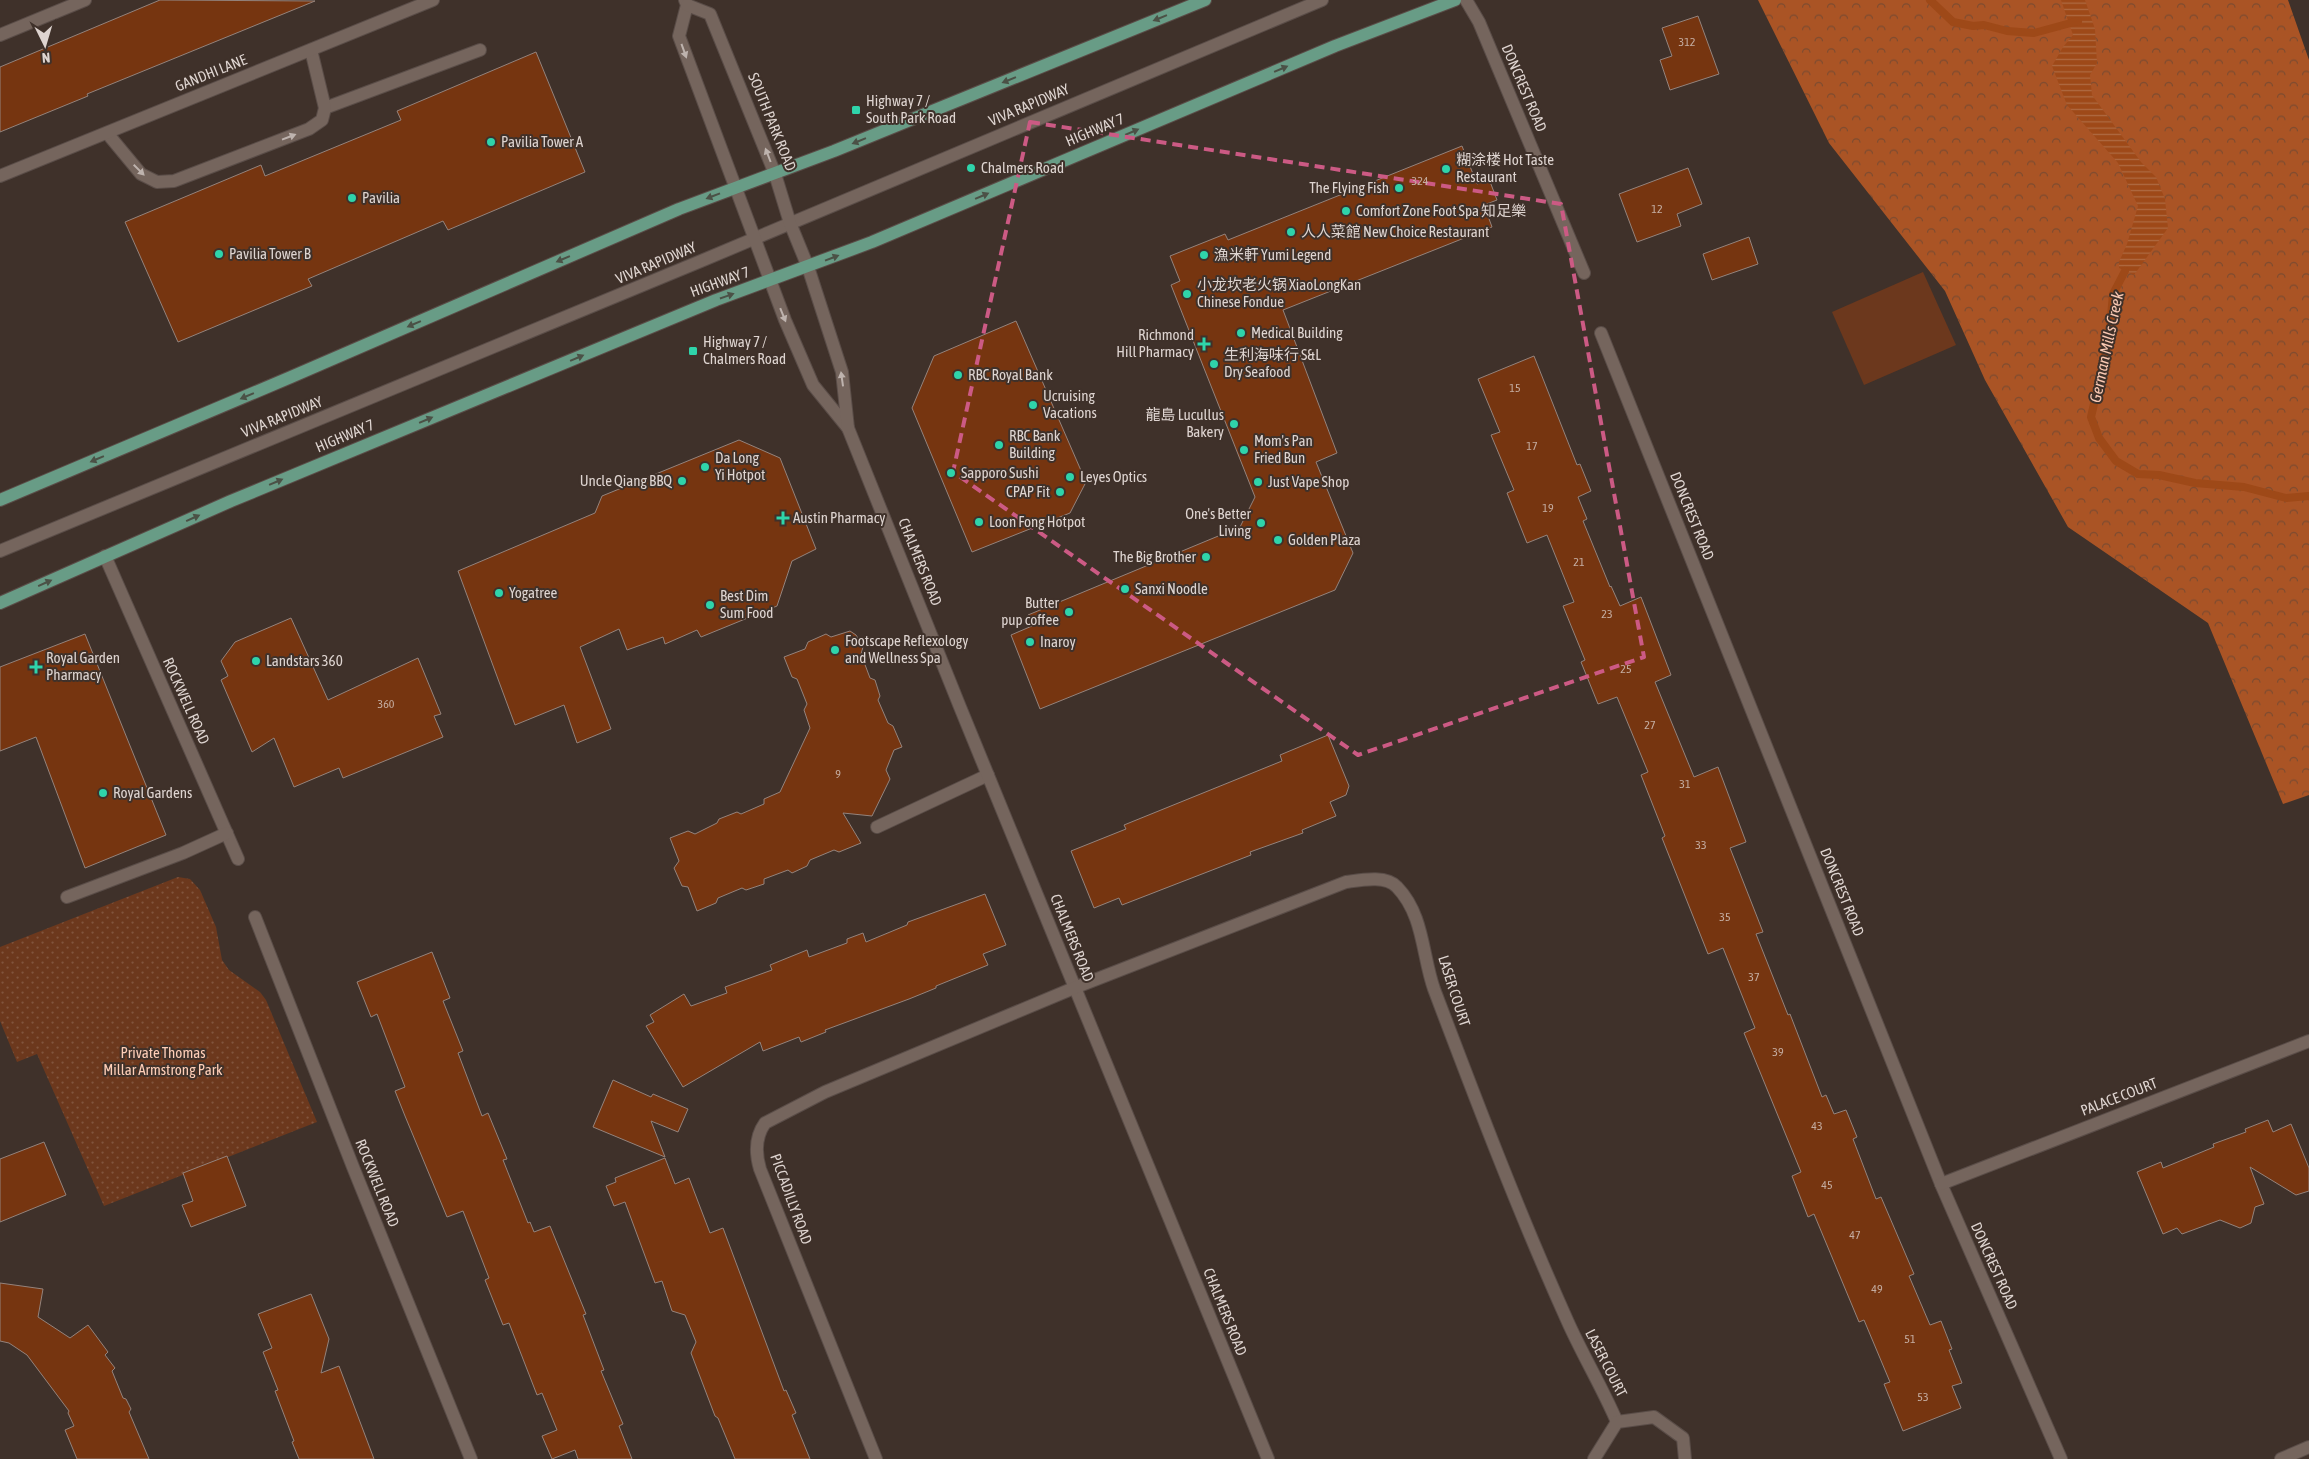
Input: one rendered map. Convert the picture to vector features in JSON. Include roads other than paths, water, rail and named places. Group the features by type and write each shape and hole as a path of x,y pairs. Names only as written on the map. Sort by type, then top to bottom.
{"main road":[{"path":"0,500 292,377 679,209 775,174 1205,0"},
{"name":"HIGHWAY 7","path":"0,603 240,497 716,300 770,282 872,242 1335,46 1455,0"}],"street":[{"path":"0,35 85,0"},
{"name":"GANDHI LANE","path":"0,176 433,0"},
{"name":"VIVA RAPIDWAY","path":"0,551 754,239 1322,0"},
{"name":"DONCREST ROAD","path":"1466,0 1478,22 1584,273"},
{"name":"SOUTH PARK ROAD","path":"735,188 679,36 686,2 710,14 775,174 790,223 808,267"},
{"path":"107,133 141,174 157,182 174,181 310,129 322,120 325,108 311,50"},
{"path":"325,108 480,50"},
{"name":"CHALMERS ROAD","path":"735,188 770,282 813,385 848,428"},
{"name":"CHALMERS ROAD","path":"808,267 842,372 848,428 1074,988 1268,1459"},
{"name":"DONCREST ROAD","path":"1601,333 1941,1184 2061,1459"},
{"name":"ROCKWELL ROAD","path":"105,556 238,858"},
{"path":"877,827 988,776"},
{"path":"67,897 183,853 227,833"},
{"name":"LASER COURT","path":"1074,988 1346,882 1377,879 1396,886 1409,904 1422,934 1429,975 1485,1124 1567,1321 1602,1388 1617,1422"},
{"name":"ROCKWELL ROAD","path":"255,917 353,1167 471,1459"},
{"name":"PICCADILLY ROAD","path":"876,1459 760,1169 757,1145 759,1132 766,1123 777,1115 825,1092 1074,988"},
{"name":"PALACE COURT","path":"1941,1184 2309,1041"},
{"name":"LASER COURT","path":"1617,1422 1654,1417 1683,1438 1685,1459"},
{"name":"LASER COURT","path":"1594,1459 1617,1422"},
{"path":"2281,1459 2309,1448"}],"waterway":[{"path":"1930,0 1953,22 1973,26 1984,25 2007,31 2034,33 2078,21"},
{"name":"German Mills Creek","path":"2125,271 2113,294 2109,339 2091,417 2099,438 2116,461 2138,474 2159,475 2195,483 2244,487 2286,498 2309,496"}],"place":[{"name":"Highway 7 / South Park Road","path":"856,110"},
{"name":"Pavilia Tower A","path":"491,142"},
{"name":"Chalmers Road","path":"971,168"},
{"name":"糊涂楼 Hot Taste Restaurant","path":"1446,169"},
{"name":"The Flying Fish","path":"1399,188"},
{"name":"Pavilia","path":"352,198"},
{"name":"Comfort Zone Foot Spa 知足樂","path":"1346,211"},
{"name":"人人菜館 New Choice Restaurant","path":"1291,232"},
{"name":"Pavilia Tower B","path":"219,254"},
{"name":"漁米軒 Yumi Legend","path":"1204,255"},
{"name":"小龙坎老火锅 XiaoLongKan Chinese Fondue","path":"1187,294"},
{"name":"Medical Building","path":"1241,333"},
{"name":"Richmond Hill Pharmacy","path":"1204,344"},
{"name":"Highway 7 / Chalmers Road","path":"693,351"},
{"name":"生利海味行 S&L Dry Seafood","path":"1214,364"},
{"name":"RBC Royal Bank","path":"958,375"},
{"name":"Ucruising Vacations","path":"1033,405"},
{"name":"龍島 Lucullus Bakery","path":"1234,424"},
{"name":"RBC Bank Building","path":"999,445"},
{"name":"Mom's Pan Fried Bun","path":"1244,450"},
{"name":"Da Long Yi Hotpot","path":"705,467"},
{"name":"Sapporo Sushi","path":"951,473"},
{"name":"Leyes Optics","path":"1070,477"},
{"name":"Uncle Qiang BBQ","path":"682,481"},
{"name":"Just Vape Shop","path":"1258,482"},
{"name":"CPAP Fit","path":"1060,492"},
{"name":"Austin Pharmacy","path":"783,518"},
{"name":"Loon Fong Hotpot","path":"979,522"},
{"name":"One's Better Living","path":"1261,523"},
{"name":"Golden Plaza","path":"1278,540"},
{"name":"The Big Brother","path":"1206,557"},
{"name":"Sanxi Noodle","path":"1125,589"},
{"name":"Yogatree","path":"499,593"},
{"name":"Best Dim Sum Food","path":"710,605"},
{"name":"Butter pup coffee","path":"1069,612"},
{"name":"Inaroy","path":"1030,642"},
{"name":"Footscape Reflexology and Wellness Spa","path":"835,650"},
{"name":"Landstars 360","path":"256,661"},
{"name":"Royal Garden Pharmacy","path":"36,667"},
{"name":"Royal Gardens","path":"103,793"}],"park label":[{"name":"Private Thomas Millar Armstrong Park","path":"163,1062"}]}
